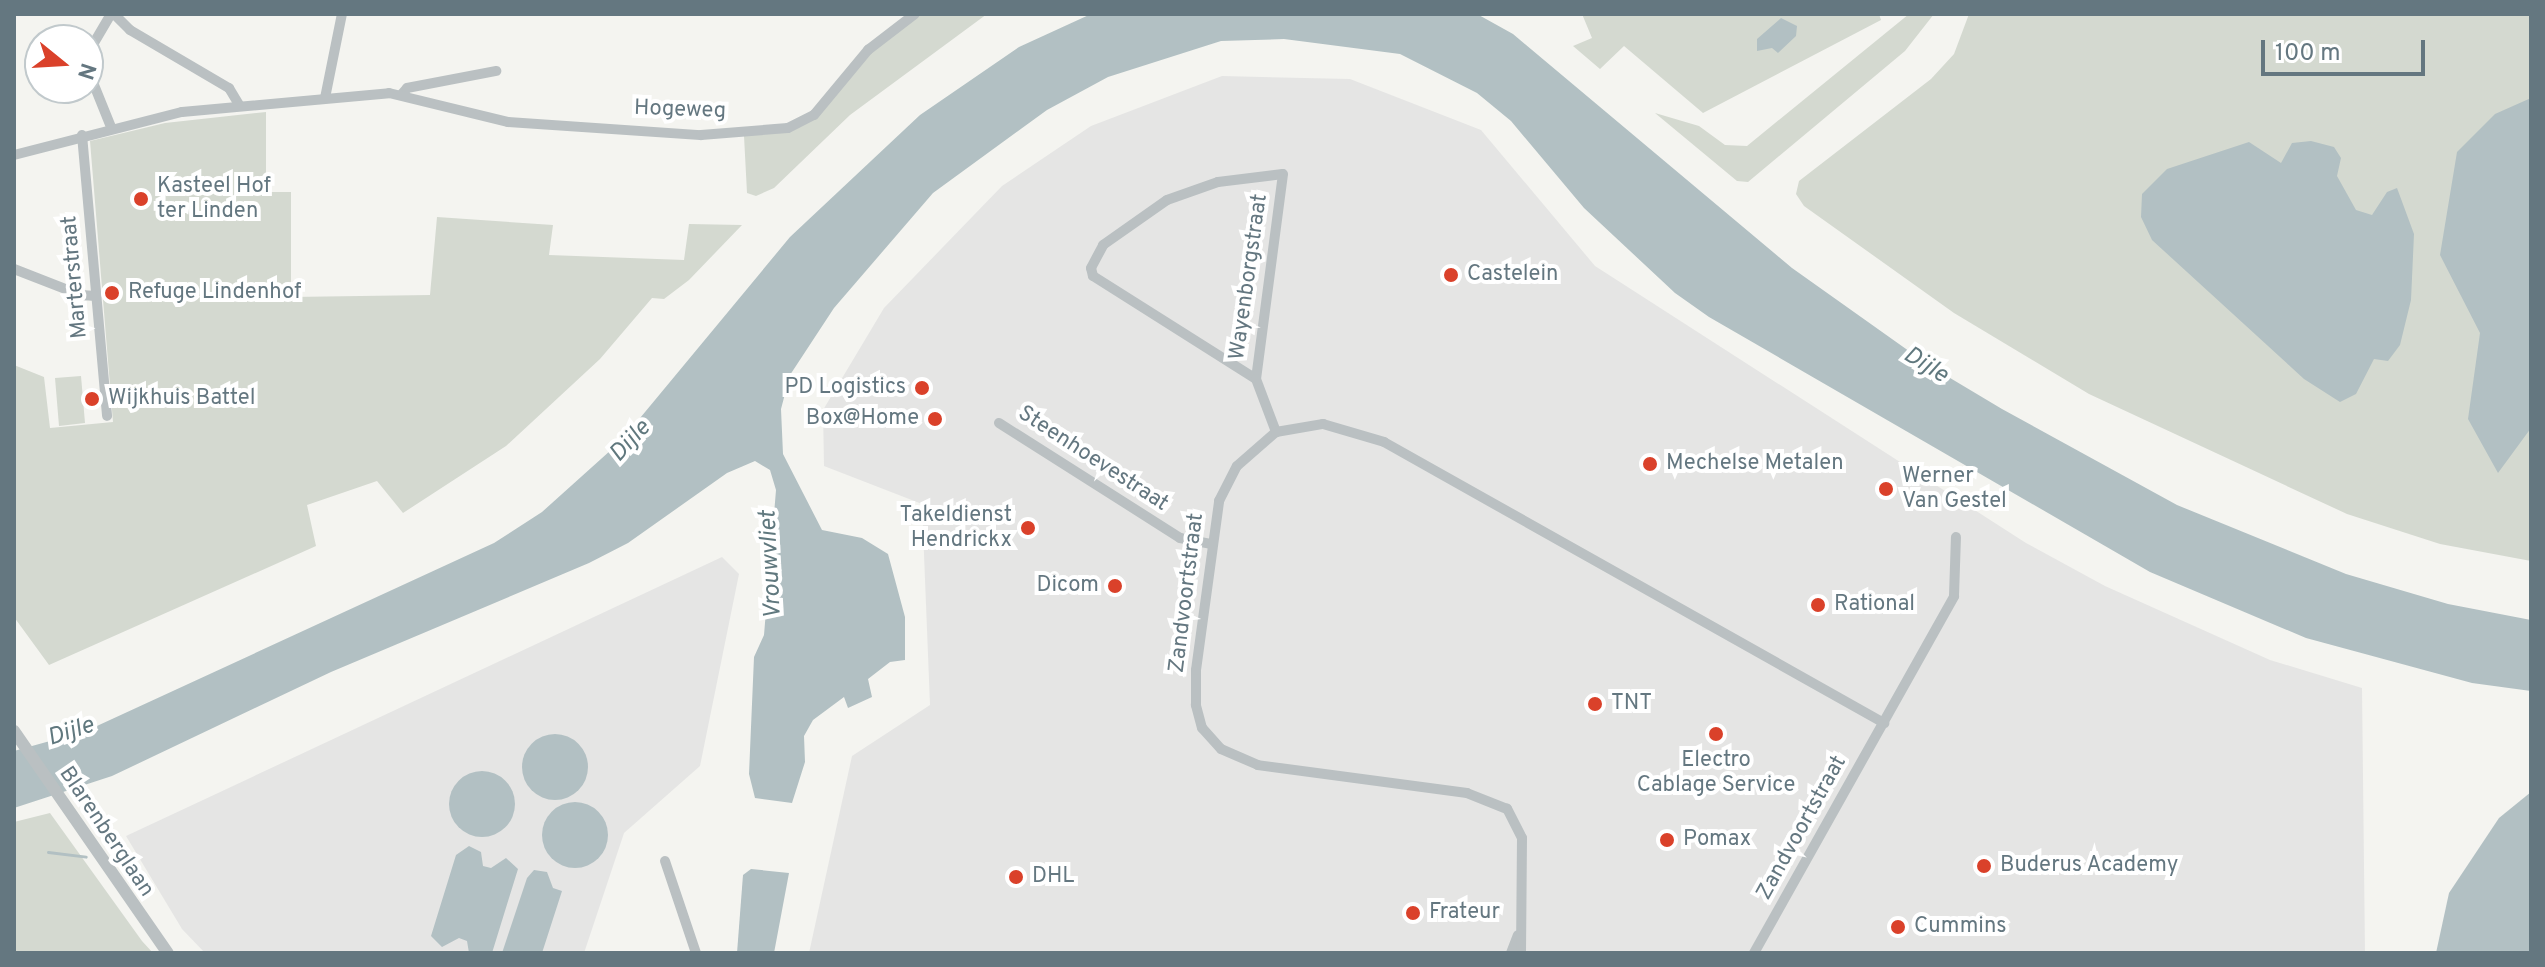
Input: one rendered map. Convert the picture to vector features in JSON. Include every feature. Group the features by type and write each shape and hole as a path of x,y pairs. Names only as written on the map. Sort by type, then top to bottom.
{"street":[{"path":"113,14 130,30 229,88 240,106"},
{"path":"325,98 342,14"},
{"name":"Hogeweg","path":"14,155 111,127 240,106 401,95 499,121 701,135 788,128 814,115 868,50 915,14"},
{"name":"Hogeweg","path":"401,95 407,88 496,71"},
{"path":"102,104 111,127"},
{"name":"Marterstraat","path":"82,135 107,416"},
{"name":"Wayenborgstraat","path":"1256,379 1104,283 1091,268 1103,245 1167,200 1218,182 1283,174 1256,379 1276,432"},
{"path":"14,269 81,295 96,296"},
{"name":"Steenhoevestraat","path":"999,423 1180,538 1210,544"},
{"path":"1276,432 1323,424 1384,442 1884,723"},
{"name":"Zandvoortstraat","path":"1276,432 1237,466 1219,501 1210,544 1195,691 1198,717 1209,739 1237,759 1258,765 1491,798 1507,809 1522,838 1525,876 1521,953"},
{"name":"Zandvoortstraat","path":"1754,953 1954,596 1956,537"},
{"name":"Blarenberglaan","path":"14,731 168,953"},
{"path":"665,861 696,953"},
{"name":"Zandvoortstraat","path":"1511,953 1520,929"}],"shaded area":[{"path":"921,14 987,14 850,115 774,188 756,196 747,193 744,136 792,130 872,51"},
{"path":"1582,14 1879,14 1881,20 1703,113 1624,46 1600,69 1573,46 1592,38"},
{"path":"1909,14 1934,14 1905,51 1748,182 1737,181 1655,113 1699,126 1725,145 1747,146"},
{"path":"1969,14 2531,14 2531,561 2440,544 2347,514 2089,394 1954,313 1804,206 1796,194 1799,181 1931,79 1954,54"},
{"path":"1222,76 1350,79 1481,130 1595,266 2026,543 2105,586 2270,660 2362,688 2365,953 809,953 852,756 930,705 922,504 824,466 823,410 884,308 1002,186 1091,126"},
{"path":"266,112 266,192 291,192 291,297 430,295 437,217 553,225 549,255 684,260 689,224 742,225 689,280 664,299 652,298 600,359 506,446 403,513 377,481 307,505 316,546 49,665 14,617 14,365 44,377 50,428 113,422 90,141 165,123"},
{"path":"81,376 85,423 59,426 55,378"},
{"path":"722,557 739,574 700,766 624,833 584,953 205,953 182,929 126,836"},
{"path":"50,813 153,953 14,953 14,822"}],"water":[{"path":"1091,14 1477,14 1513,34 1792,268 1930,366 2002,409 2177,505 2346,574 2448,604 2531,620 2531,691 2472,683 2306,638 2150,572 1709,317 1675,293 1584,208 1511,121 1477,93 1400,54 1284,39 1221,41 1108,77 1047,110 933,193 834,308 790,375 781,409 783,454 822,530 862,538 888,554 905,617 905,660 890,662 868,679 872,697 848,708 844,697 813,720 804,736 805,762 792,803 755,798 749,774 754,657 764,635 776,490 770,470 755,461 727,473 628,543 589,563 331,672 112,776 14,808 14,751 86,731 494,543 542,512 621,441 790,237 920,115 1019,47"},
{"path":"1781,18 1797,26 1796,36 1778,53 1772,48 1757,51 1757,39"},
{"path":"2531,98 2531,428 2498,473 2468,419 2480,333 2440,255 2457,152 2495,114"},
{"path":"2311,141 2334,147 2341,158 2337,176 2356,210 2372,215 2387,192 2397,188 2414,234 2411,300 2400,345 2388,361 2374,359 2356,394 2340,402 2304,379 2152,240 2141,217 2142,194 2167,169 2249,142 2281,163 2292,143"},
{"path":"555,734 568,737 578,744 585,754 588,767 585,780 578,790 568,797 555,800 542,797 532,790 525,780 522,767 525,754 532,744 542,737"},
{"path":"482,771 495,774 505,781 512,791 515,804 512,817 505,827 495,834 482,837 469,834 459,827 452,817 449,804 452,791 459,781 469,774"},
{"path":"2531,792 2531,953 2436,953 2449,893 2499,818"},
{"path":"575,802 588,804 598,812 606,822 606,848 598,858 588,866 575,868 562,866 552,858 544,848 542,835 544,822 552,812 562,804"},
{"path":"469,846 481,852 483,866 491,868 506,858 518,869 492,953 469,953 467,941 459,938 442,947 431,936 456,855"},
{"path":"751,869 789,873 774,953 737,953 743,875"},
{"path":"534,870 547,872 553,888 562,891 542,953 502,953 527,878"}],"waterway":[{"path":"48,852 86,857"}],"place":[{"name":"Kasteel Hof ter Linden","path":"141,199"},
{"name":"Castelein","path":"1451,275"},
{"name":"Refuge Lindenhof","path":"112,293"},
{"name":"PD Logistics","path":"922,388"},
{"name":"Wijkhuis Battel","path":"92,399"},
{"name":"Box@Home","path":"935,419"},
{"name":"Mechelse Metalen","path":"1650,464"},
{"name":"Werner Van Gestel","path":"1886,489"},
{"name":"Takeldienst Hendrickx","path":"1028,528"},
{"name":"Dicom","path":"1115,586"},
{"name":"Rational","path":"1818,605"},
{"name":"TNT","path":"1595,704"},
{"name":"Electro Cablage Service","path":"1716,734"},
{"name":"Pomax","path":"1667,840"},
{"name":"Buderus Academy","path":"1984,866"},
{"name":"DHL","path":"1016,877"},
{"name":"Frateur","path":"1413,913"},
{"name":"Cummins","path":"1898,927"}],"water label":[{"name":"Dijle","path":"1925,366"},
{"name":"Dijle","path":"631,442"},
{"name":"Vrouwvliet","path":"772,565"},
{"name":"Dijle","path":"71,733"}]}
